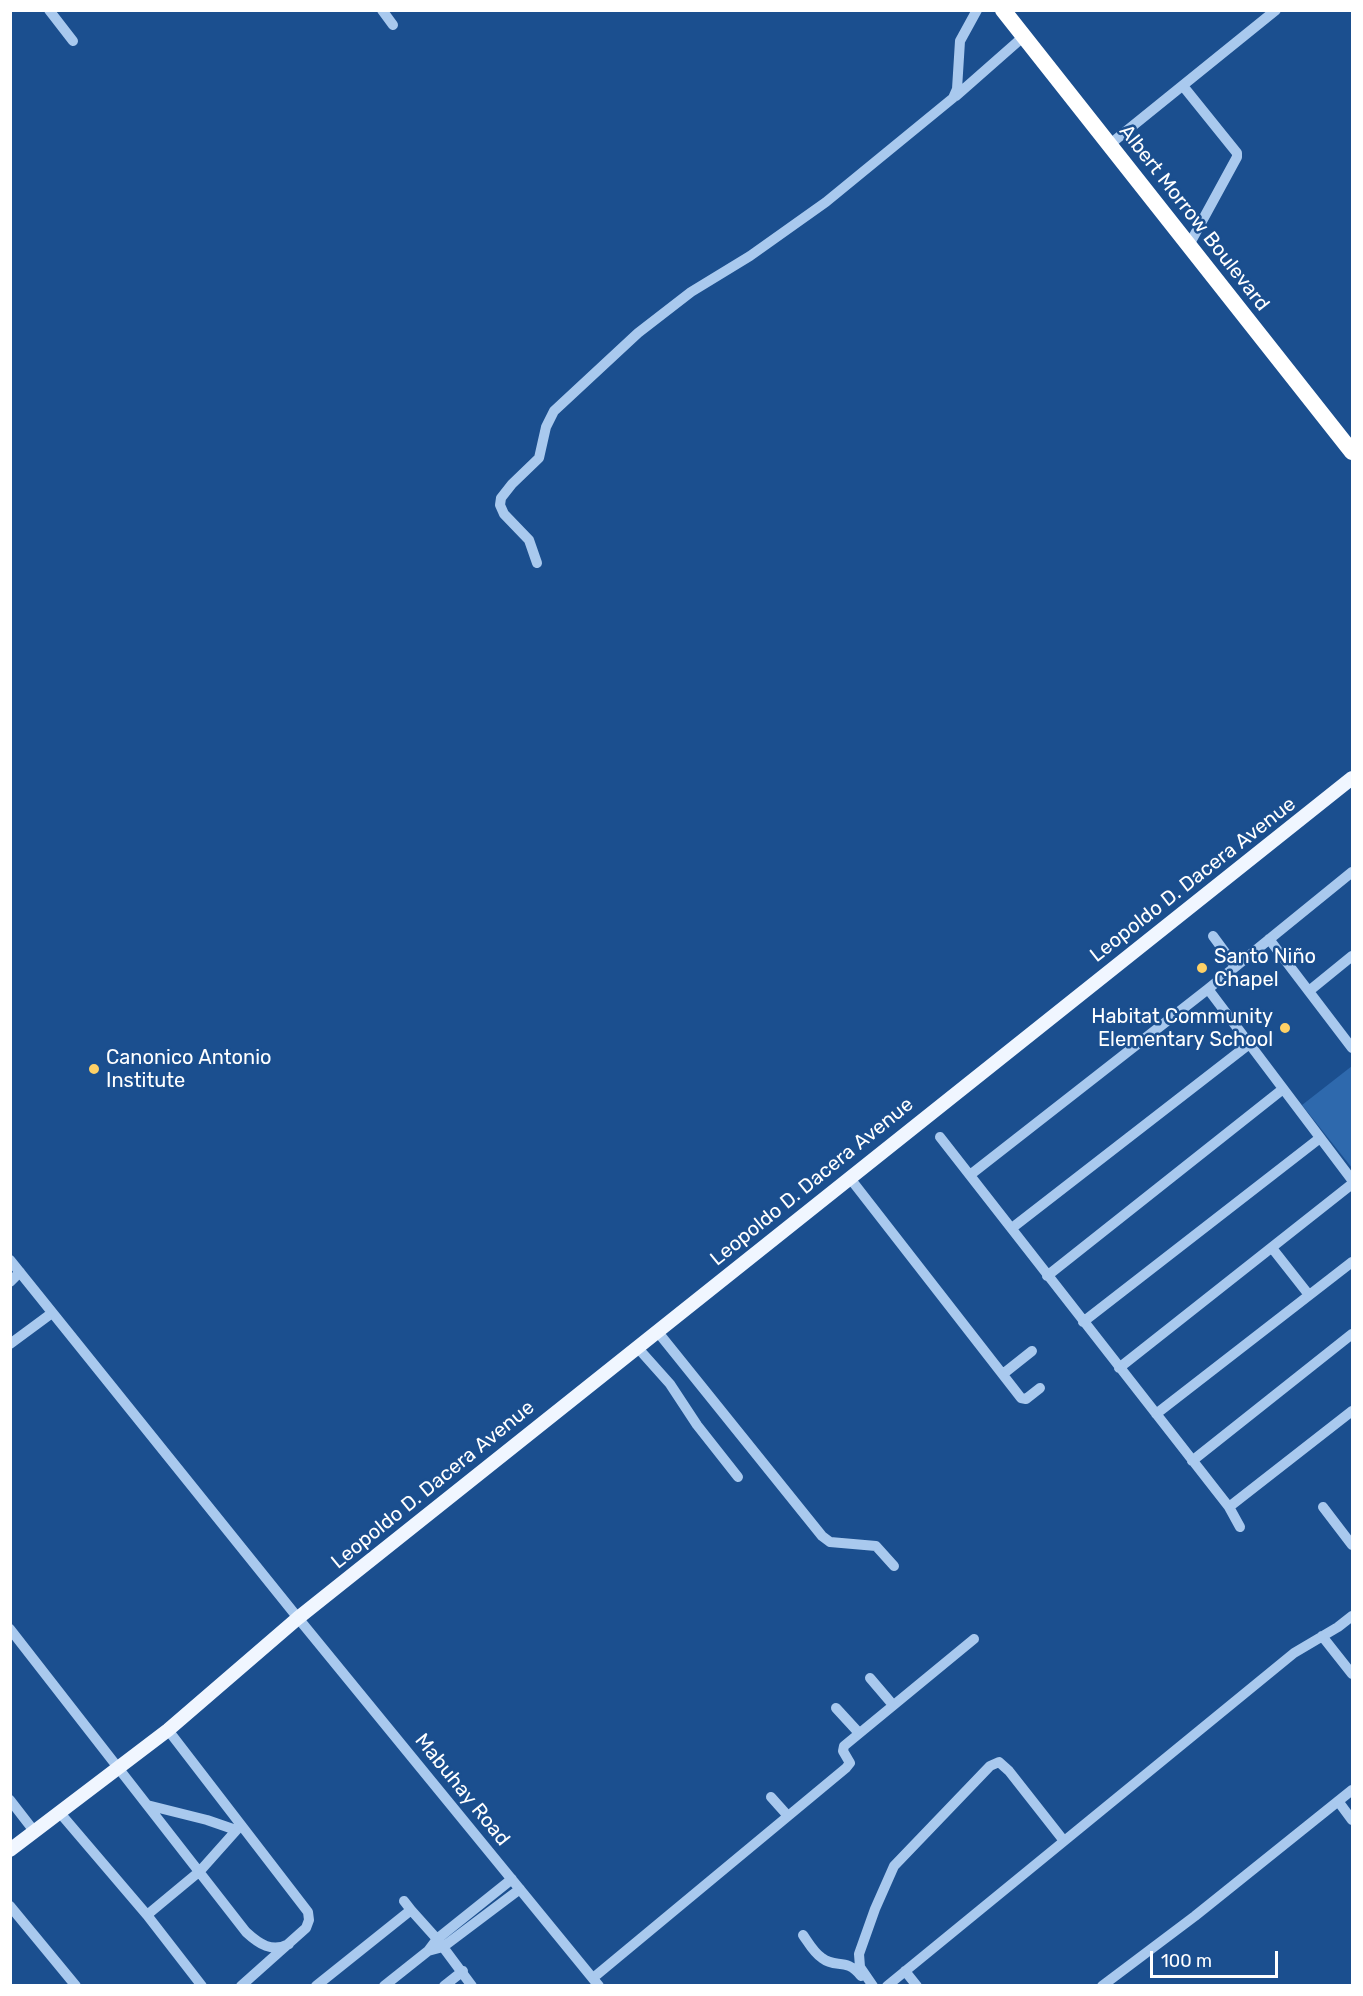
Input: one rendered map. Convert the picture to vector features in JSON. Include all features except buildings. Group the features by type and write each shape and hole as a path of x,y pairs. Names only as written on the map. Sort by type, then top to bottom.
{"highway":[{"name":"Albert Morrow Boulevard","path":"1002,10 1353,452"}],"main road":[{"name":"Leopoldo D. Dacera Avenue","path":"10,1850 168,1730 298,1618 1353,778"}],"street":[{"path":"49,10 73,41"},
{"path":"382,10 393,25"},
{"path":"953,98 957,89 960,41 977,10"},
{"path":"1109,145 1276,10"},
{"path":"537,563 529,540 504,514 500,505 501,498 512,484 540,458 546,427 554,411 638,333 691,292 750,256 826,202 953,98 1023,37"},
{"path":"1183,86 1238,153 1238,157 1189,245"},
{"path":"970,1175 1353,872"},
{"path":"1213,936 1235,966"},
{"path":"1269,939 1309,991 1348,1033 1353,1048"},
{"path":"1309,991 1353,956"},
{"path":"1119,1368 1353,1182 1208,989"},
{"path":"1012,1228 1248,1045"},
{"path":"1047,1276 1283,1089"},
{"path":"940,1137 1229,1507 1240,1527"},
{"path":"1083,1322 1320,1138"},
{"path":"849,1177 1024,1400 1041,1388"},
{"path":"1272,1248 1310,1295"},
{"name":"Mabuhay Road","path":"10,1260 298,1618 596,1982"},
{"path":"1156,1414 1353,1262"},
{"path":"10,1282 20,1272"},
{"path":"10,1344 52,1312"},
{"path":"657,1331 822,1536 830,1542 876,1546 894,1566"},
{"path":"1192,1461 1353,1334"},
{"path":"637,1347 670,1384 697,1425 738,1477"},
{"path":"1003,1374 1032,1351"},
{"path":"1229,1507 1353,1411"},
{"path":"1323,1508 1353,1545"},
{"path":"886,1986 1294,1653 1352,1619"},
{"path":"10,1629 14,1642 120,1767 147,1805 253,1939 272,1948 282,1948 289,1944"},
{"path":"1322,1636 1353,1674"},
{"path":"596,1982 849,1765 843,1748 893,1704 974,1639"},
{"path":"870,1678 893,1704"},
{"path":"836,1708 859,1733"},
{"path":"168,1730 238,1828 308,1912 309,1920 306,1928 241,1986"},
{"path":"871,1986 860,1967 859,1954 894,1866 990,1766 999,1762 1010,1771 1064,1841"},
{"path":"1102,1986 1195,1916 1353,1790"},
{"path":"771,1797 788,1816"},
{"path":"10,1800 34,1831"},
{"path":"1338,1801 1353,1820"},
{"path":"147,1805 238,1828"},
{"path":"60,1812 147,1915 202,1986"},
{"path":"147,1915 200,1871 238,1828"},
{"path":"384,1986 464,1924 512,1879"},
{"path":"464,1924 520,1889"},
{"path":"316,1986 407,1905 463,1971 472,1986"},
{"path":"10,1906 76,1986"},
{"path":"803,1935 821,1958 830,1962 847,1964 871,1986"},
{"path":"444,1986 463,1971"},
{"path":"905,1971 917,1986"}],"shaded area":[{"path":"1352,1066 1352,1168 1302,1105"}],"place":[{"name":"Santo Niño Chapel","path":"1202,968"},
{"name":"Habitat Community Elementary School","path":"1285,1028"},
{"name":"Canonico Antonio Institute","path":"94,1069"}]}
